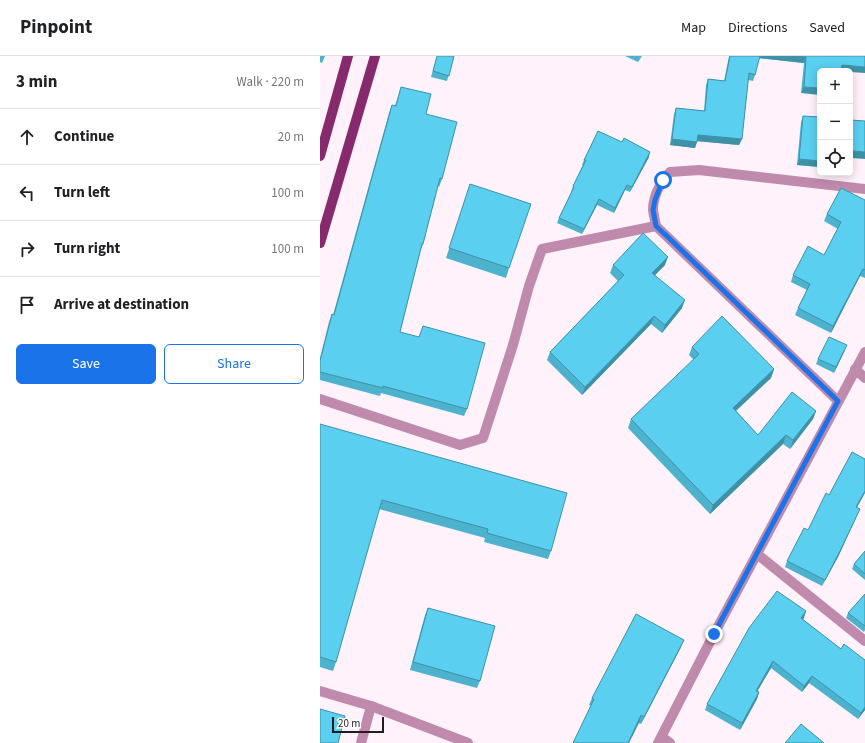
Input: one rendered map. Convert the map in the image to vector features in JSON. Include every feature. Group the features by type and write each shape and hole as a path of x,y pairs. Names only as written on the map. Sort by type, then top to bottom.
{"main road":[{"path":"320,156 348,56"},
{"path":"320,243 375,56"}],"street":[{"path":"838,401 656,226 653,210 655,200 663,180 670,172 699,170 865,189"},
{"path":"320,398 460,445 483,438 529,286 542,249 656,226"},
{"path":"663,741 757,554 865,352"},
{"path":"856,369 865,378"},
{"path":"757,554 865,641"},
{"path":"320,691 372,706 468,743"},
{"path":"361,743 372,706"}],"building":[{"path":"437,56 454,56 449,76 433,71"},
{"path":"730,56 760,56 755,75 749,73 742,139 698,135 697,142 672,139 676,108 705,111 708,79 725,81"},
{"path":"797,56 865,56 865,67 842,65 842,68 817,68 817,88 804,87 806,57"},
{"path":"401,87 431,94 426,114 457,122 442,179 440,178 422,244 400,332 419,337 423,326 485,343 467,409 383,386 383,388 320,372 320,361 332,314 334,315 392,105 396,106"},
{"path":"803,116 817,117 817,161 799,159"},
{"path":"853,120 865,121 865,152 853,151"},
{"path":"598,131 622,142 624,138 650,152 632,187 627,185 615,208 599,199 584,229 559,218"},
{"path":"470,184 531,204 509,268 449,248"},
{"path":"841,188 865,200 865,270 863,269 833,326 798,308 810,284 793,275 808,246 824,255 841,222 827,214"},
{"path":"643,233 668,257 652,273 685,300 665,325 654,316 585,387 550,352 624,275 613,265"},
{"path":"722,316 774,369 733,408 758,435 792,392 816,411 793,440 786,435 713,505 631,419 699,354 692,347"},
{"path":"829,337 847,345 836,367 818,359"},
{"path":"320,424 567,493 551,551 487,533 488,529 382,500 336,662 320,657"},
{"path":"852,452 865,459 865,491 856,507 860,509 825,580 787,561 804,528 808,530 826,493 829,495"},
{"path":"865,551 865,574 854,564"},
{"path":"777,591 806,611 801,618 841,649 844,644 865,660 865,707 861,713 812,676 804,686 773,661 756,691 759,692 742,723 707,704 749,628"},
{"path":"865,594 865,626 848,613"},
{"path":"428,608 495,626 480,681 413,662"},
{"path":"636,614 684,640 644,717 641,715 628,743 573,743 594,699 592,698"},
{"path":"320,709 345,716 338,743 320,743"},
{"path":"801,724 824,743 785,743"}],"route":[{"path":"663,180 658,189 653,210 656,226 838,401 714,634"}]}
